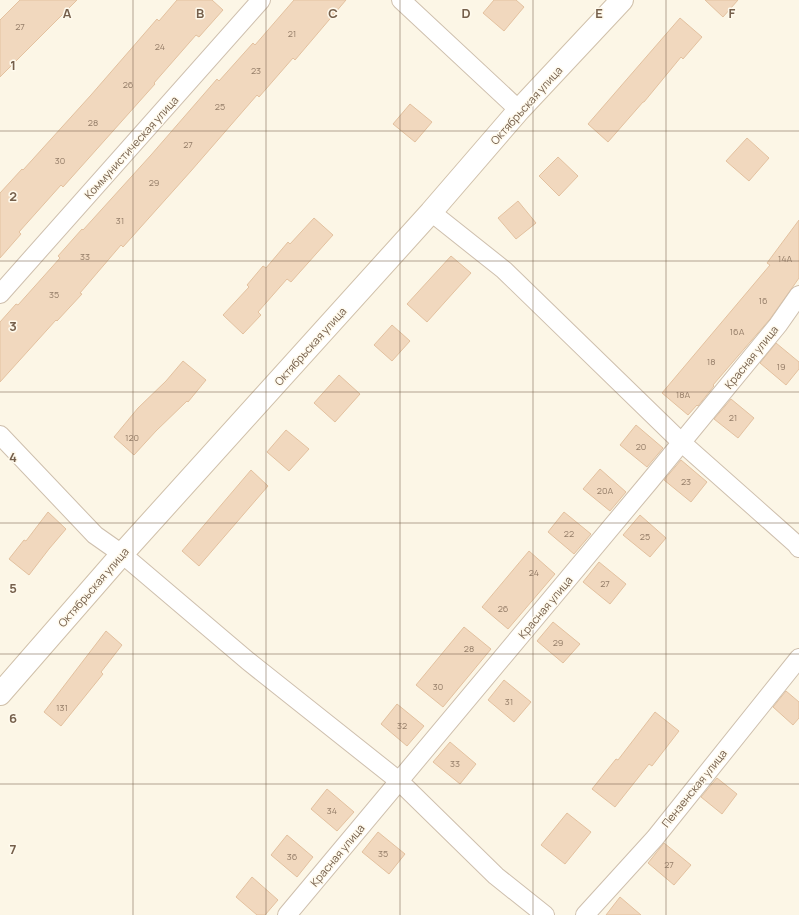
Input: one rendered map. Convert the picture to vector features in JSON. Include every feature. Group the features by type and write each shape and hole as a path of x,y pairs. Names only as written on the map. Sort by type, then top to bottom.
{"main road":[{"name":"Октябрьская улица","path":"0,694 122,554 431,212 519,110 622,0"}],"street":[{"name":"Коммунистическая улица","path":"0,294 261,0"},
{"path":"402,0 519,110"},
{"path":"431,212 504,270 681,442 799,548"},
{"name":"Красная улица","path":"287,915 778,325 799,296"},
{"path":"0,435 95,535 122,554 248,662 398,781 496,876 545,915"},
{"name":"Пензенская улица","path":"585,915 655,838 799,658"}],"building":[{"path":"20,0 77,0 0,77 0,20"},
{"path":"177,0 212,0 223,10 199,37 196,35 154,83 155,84 63,187 61,185 19,232 21,234 0,258 0,193 22,169 23,170 91,95 157,19 159,21"},
{"path":"294,0 346,0 295,60 293,58 259,97 257,95 123,247 121,245 80,293 82,294 57,321 56,320 0,382 0,322 16,304 18,305 60,258 58,256 151,155 217,79 219,81 253,43 255,45"},
{"path":"494,0 516,0 524,7 504,31 483,13"},
{"path":"705,0 738,0 723,17"},
{"path":"680,18 702,37 683,59 681,57 644,102 608,142 588,124"},
{"path":"410,104 432,122 415,142 393,124"},
{"path":"747,138 769,158 749,181 726,161"},
{"path":"558,157 578,176 559,196 539,176"},
{"path":"518,201 536,223 516,239 498,218"},
{"path":"314,218 333,235 291,282 287,279 258,312 261,315 243,334 223,315 249,287 247,285 263,266 266,268 288,242 290,244"},
{"path":"799,220 799,278 770,319 713,385 714,386 698,406 697,405 688,415 662,393 770,265 767,263"},
{"path":"451,256 471,273 427,322 407,304"},
{"path":"392,325 410,341 392,361 374,345"},
{"path":"776,343 799,362 799,369 786,385 760,363"},
{"path":"183,361 206,380 188,402 187,401 156,431 134,455 114,437 138,408 166,381"},
{"path":"339,375 360,394 335,422 314,403"},
{"path":"731,399 754,418 738,438 714,419"},
{"path":"636,425 663,448 647,467 620,445"},
{"path":"286,430 309,449 289,471 267,452"},
{"path":"681,460 707,482 691,502 664,480"},
{"path":"600,469 626,492 610,511 583,489"},
{"path":"251,470 268,486 199,566 182,551"},
{"path":"48,512 66,529 29,575 9,559 24,540 26,541"},
{"path":"564,512 591,534 574,554 548,532"},
{"path":"640,515 666,538 650,557 623,535"},
{"path":"529,551 555,574 508,629 482,607"},
{"path":"599,562 626,584 610,604 583,582"},
{"path":"553,622 580,644 563,663 537,641"},
{"path":"464,627 491,649 443,707 416,685"},
{"path":"106,631 122,645 101,672 103,674 61,726 44,712"},
{"path":"504,680 531,702 514,722 488,700"},
{"path":"786,691 799,702 799,718 793,725 773,707"},
{"path":"397,704 424,726 407,746 381,724"},
{"path":"655,712 679,731 652,766 649,764 615,807 592,789 616,759 618,760"},
{"path":"450,742 476,764 460,784 433,762"},
{"path":"717,778 737,794 722,814 701,797"},
{"path":"327,789 354,812 337,831 311,809"},
{"path":"567,813 591,832 565,864 541,845"},
{"path":"378,832 405,854 389,874 362,852"},
{"path":"287,835 313,857 297,877 271,855"},
{"path":"664,843 691,865 674,885 648,863"},
{"path":"252,877 278,900 265,915 257,915 236,897"},
{"path":"620,897 641,915 606,915"}]}
